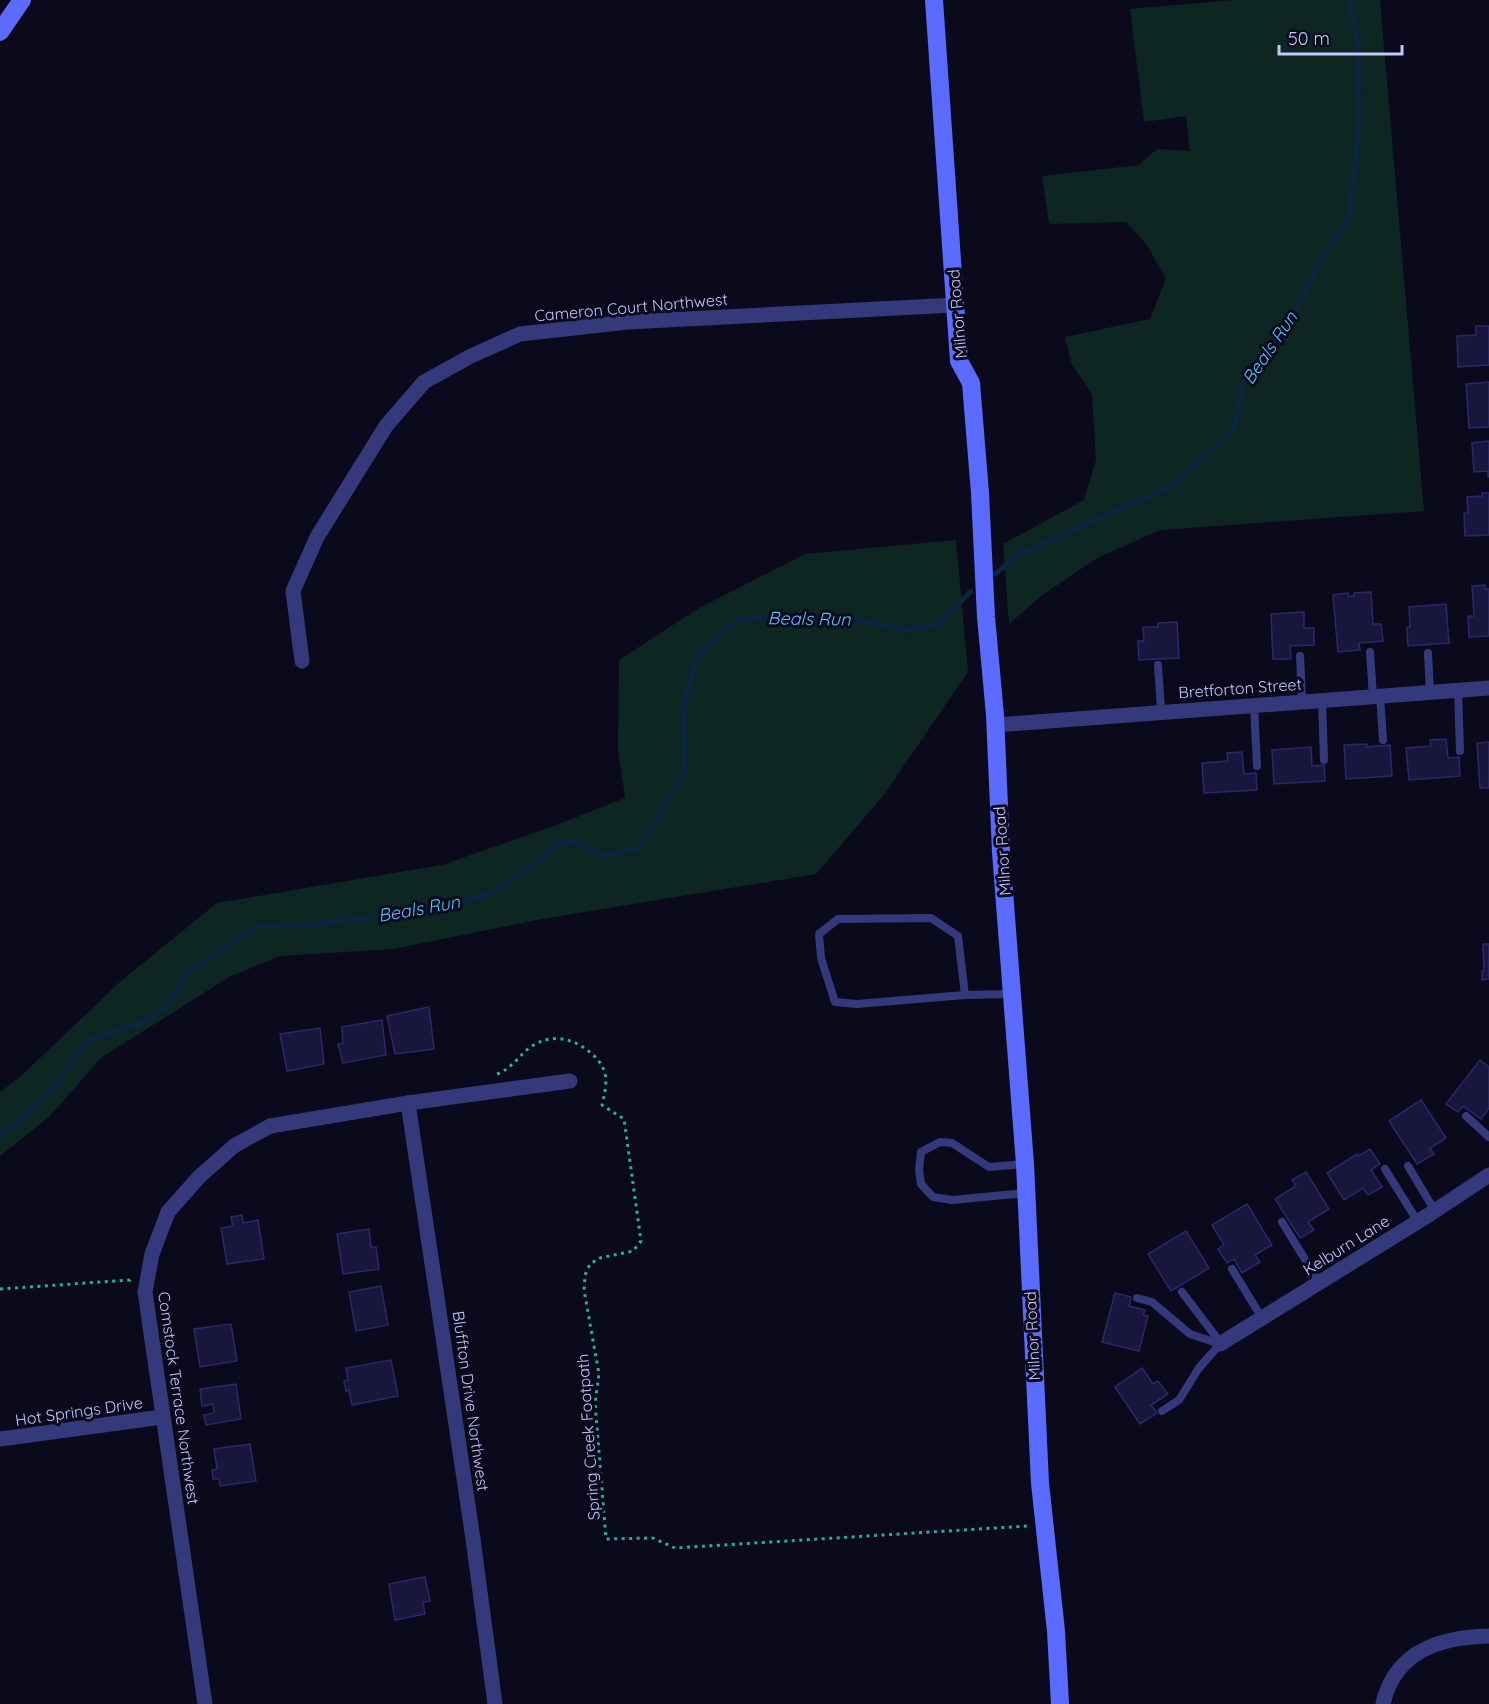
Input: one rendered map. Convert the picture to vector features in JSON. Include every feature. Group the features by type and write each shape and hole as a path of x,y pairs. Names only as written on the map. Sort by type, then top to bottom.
{"main road":[{"path":"0,32 22,0"},
{"name":"Milnor Road","path":"934,0 959,361 971,383 1001,852 1025,1164 1040,1483 1056,1631 1060,1704"}],"street":[{"name":"Cameron Court Northwest","path":"302,661 293,591 317,537 386,426 424,382 471,356 520,334 628,322 955,304"},
{"name":"Bretforton Street","path":"994,725 1489,688"},
{"name":"Comstock Terrace Northwest","path":"205,1704 145,1292 152,1254 168,1212 199,1177 234,1146 270,1126 408,1103 570,1081"},
{"name":"Bluffton Drive Northwest","path":"408,1103 495,1704"},
{"name":"Kelburn Lane","path":"1220,1344 1418,1222 1489,1175"},
{"name":"Hot Springs Drive","path":"0,1439 162,1418"},
{"path":"1383,1704 1391,1680 1402,1664 1422,1650 1448,1640 1489,1636"}],"lane":[{"path":"1370,652 1383,740"},
{"path":"1428,654 1430,692"},
{"path":"1300,656 1302,701"},
{"path":"1158,665 1161,711"},
{"path":"1458,690 1460,751"},
{"path":"1322,700 1324,760"},
{"path":"1254,705 1257,766"},
{"path":"966,995 958,936 931,918 838,919 819,934 822,958 835,1002 857,1004 966,995 1012,994"},
{"path":"1466,1116 1489,1137"},
{"path":"1025,1164 989,1167 952,1143 940,1142 921,1152 918,1170 921,1184 933,1197 952,1200 1026,1193"},
{"path":"1408,1166 1435,1211"},
{"path":"1385,1169 1418,1222"},
{"path":"1282,1222 1319,1282"},
{"path":"1232,1269 1262,1318"},
{"path":"1182,1292 1220,1344"},
{"path":"1137,1298 1152,1302 1190,1334 1220,1344"},
{"path":"1162,1411 1179,1400 1199,1368 1220,1344"}],"path":[{"name":"Spring Creek Footpath","path":"491,1076 506,1071 530,1047 549,1039 568,1039 583,1046 601,1062 607,1082 602,1105 624,1119 641,1241 633,1251 600,1258 590,1264 585,1275 584,1290 599,1374 595,1403 606,1539 653,1538 675,1548 1027,1526"},
{"path":"0,1290 130,1280 133,1270"}],"green space":[{"path":"1233,0 1380,0 1424,511 1160,530 1097,558 1041,596 1009,624 1003,544 1084,500 1096,460 1092,394 1072,365 1065,337 1150,319 1166,278 1146,244 1126,222 1049,224 1042,176 1139,165 1157,149 1190,151 1186,116 1144,122 1130,9"},
{"path":"956,540 968,672 883,796 816,874 537,920 393,949 280,956 229,977 101,1058 49,1117 0,1156 0,1092 20,1077 121,981 217,903 442,865 554,826 625,798 618,749 619,660 699,608 805,554"}],"building":[{"path":"1476,326 1489,326 1489,365 1458,367 1457,336 1476,335"},
{"path":"1489,382 1489,427 1469,428 1466,384"},
{"path":"1489,441 1488,477 1488,471 1474,472 1472,443"},
{"path":"1482,493 1489,493 1489,535 1465,536 1464,513 1468,513 1467,497 1482,496"},
{"path":"1485,585 1485,589 1489,589 1489,636 1469,637 1468,616 1474,616 1472,586"},
{"path":"1371,592 1373,624 1381,624 1383,641 1359,643 1360,650 1338,652 1333,595 1348,593 1348,596 1354,596 1354,593"},
{"path":"1446,604 1449,643 1408,646 1409,607"},
{"path":"1304,612 1304,628 1314,628 1314,645 1290,646 1291,659 1273,659 1271,614"},
{"path":"1177,622 1179,658 1139,660 1138,641 1144,641 1143,627 1158,627 1158,623"},
{"path":"1446,739 1448,758 1459,757 1460,776 1409,780 1406,748 1431,746 1430,740"},
{"path":"1489,742 1489,788 1480,788 1477,743"},
{"path":"1367,744 1367,747 1390,745 1392,776 1346,779 1344,745"},
{"path":"1311,747 1312,766 1324,765 1325,781 1274,784 1272,750"},
{"path":"1242,752 1244,774 1256,773 1257,790 1204,793 1202,763 1228,761 1227,753"},
{"path":"1483,944 1489,944 1489,979 1482,980 1482,971 1484,971"},
{"path":"429,1007 434,1049 395,1054 387,1016"},
{"path":"382,1020 386,1055 343,1063 338,1044 343,1043 342,1027"},
{"path":"320,1028 324,1064 287,1071 280,1034"},
{"path":"1480,1060 1489,1067 1489,1108 1481,1119 1463,1106 1458,1112 1446,1104"},
{"path":"1421,1100 1446,1138 1430,1148 1434,1154 1417,1164 1389,1121"},
{"path":"1370,1149 1380,1164 1371,1170 1382,1187 1368,1195 1363,1188 1344,1200 1327,1173 1357,1154 1359,1156"},
{"path":"1306,1172 1329,1209 1308,1222 1314,1230 1300,1238 1275,1199 1296,1186 1292,1180"},
{"path":"1247,1204 1272,1245 1255,1255 1260,1262 1242,1273 1234,1259 1227,1263 1218,1249 1224,1245 1212,1225"},
{"path":"242,1215 243,1223 258,1220 264,1259 227,1264 221,1228 233,1226 231,1217"},
{"path":"369,1229 371,1247 376,1247 379,1269 343,1274 337,1234"},
{"path":"1186,1231 1209,1268 1171,1291 1148,1254"},
{"path":"381,1286 388,1325 356,1331 349,1292"},
{"path":"1115,1293 1131,1297 1129,1306 1145,1310 1143,1315 1148,1316 1139,1351 1102,1342"},
{"path":"231,1324 237,1361 200,1367 194,1329"},
{"path":"391,1360 398,1396 352,1405 349,1390 346,1391 344,1381 348,1380 346,1368"},
{"path":"1142,1368 1153,1384 1158,1381 1168,1394 1151,1405 1157,1413 1140,1424 1115,1387"},
{"path":"236,1384 241,1419 206,1425 204,1415 214,1413 213,1404 202,1406 200,1389"},
{"path":"250,1444 256,1481 220,1486 219,1479 213,1479 212,1470 217,1469 214,1449"},
{"path":"425,1577 430,1601 423,1602 425,1614 395,1620 389,1584"}],"waterway":[{"name":"Beals Run","path":"995,574 1018,555 1174,485 1234,428 1244,380 1295,312 1323,257 1349,218 1359,127 1358,43 1349,0"},
{"name":"Beals Run","path":"0,1135 56,1085 87,1041 136,1025 164,1009 190,971 258,926 309,925 438,909 492,893 534,865 560,843 577,842 601,856 639,848 685,772 683,706 697,657 738,619 803,616 859,620 907,631 940,624 971,591"}]}
